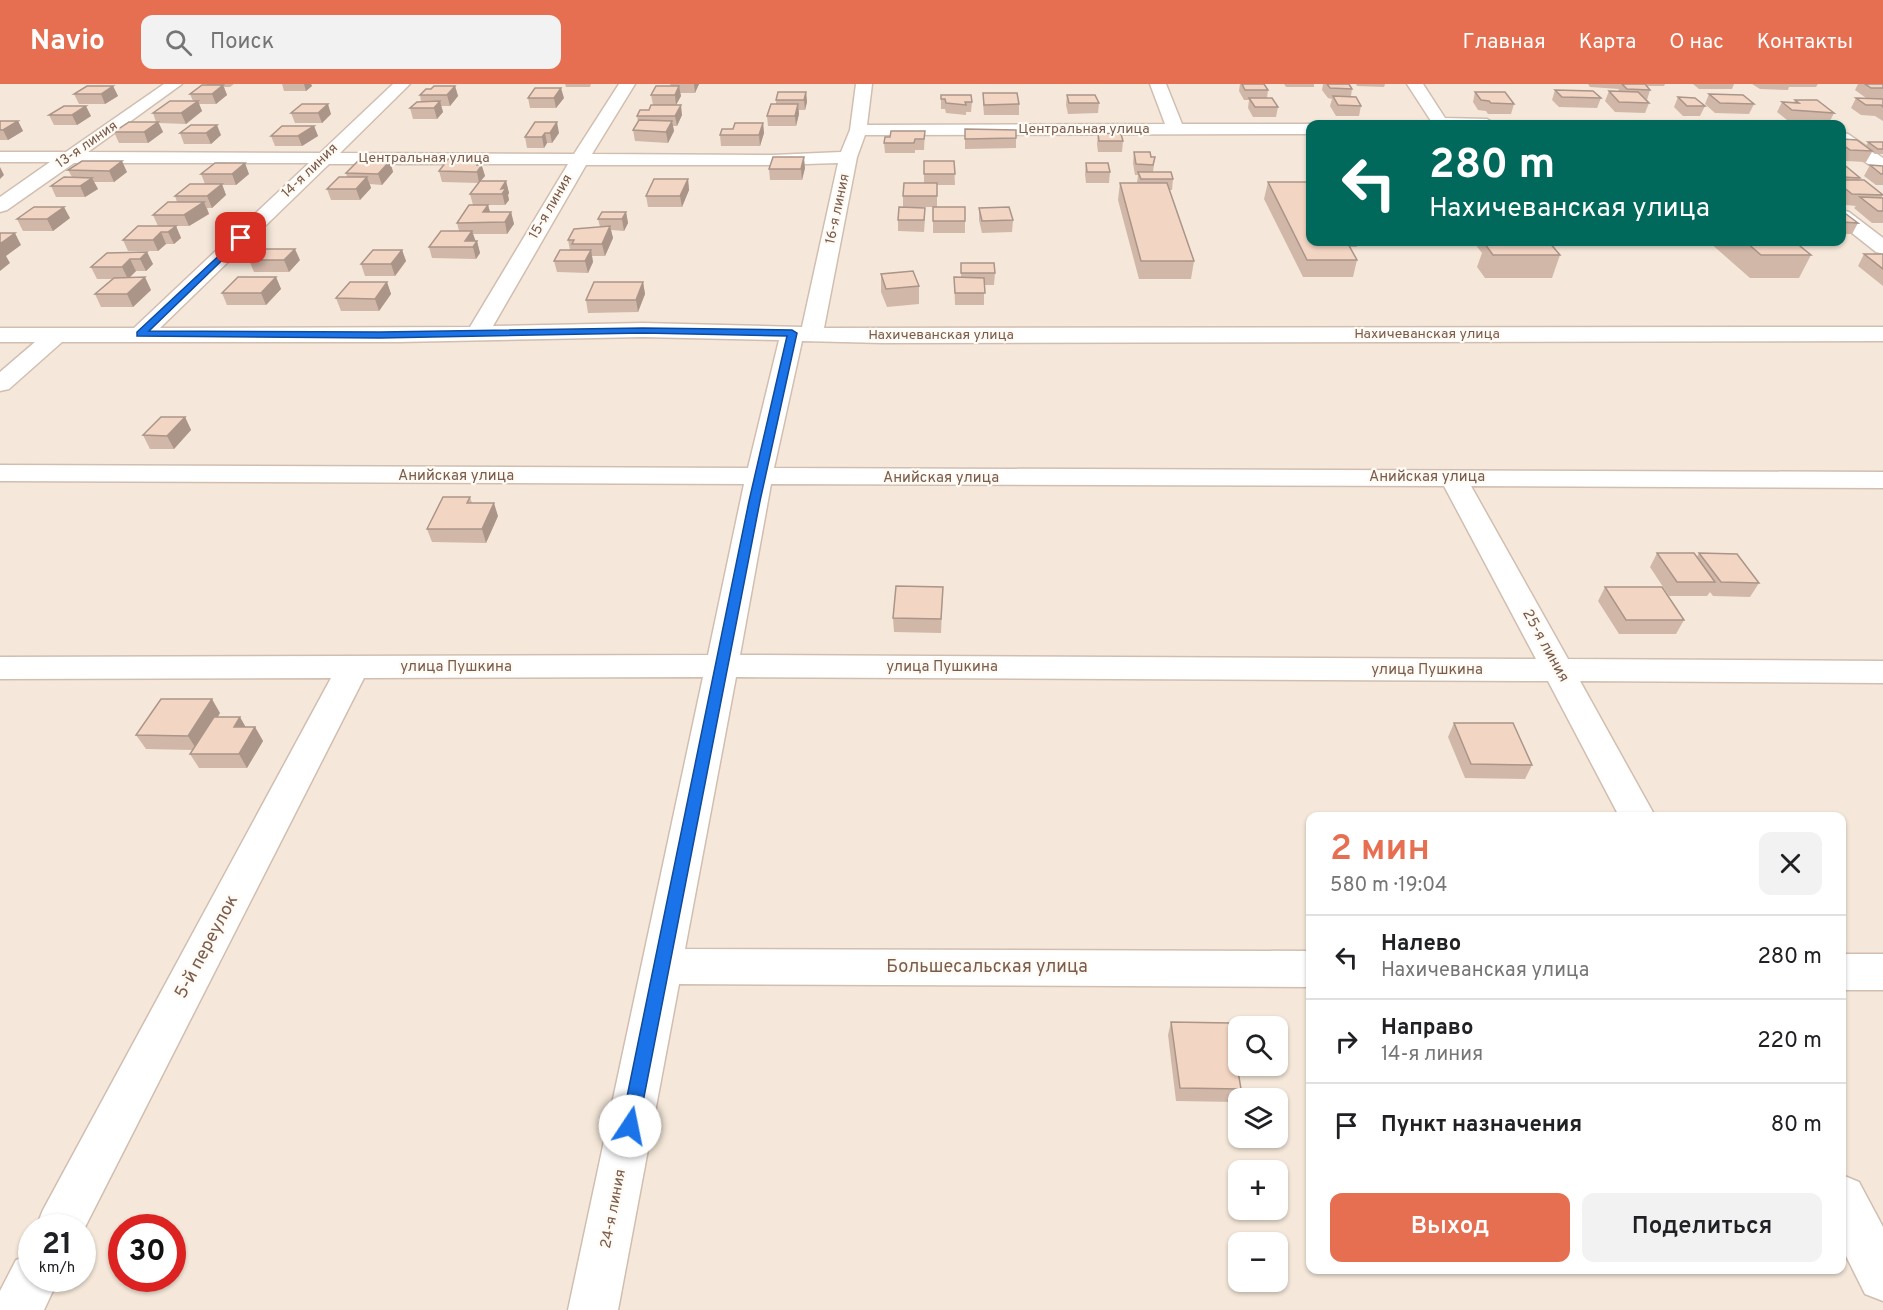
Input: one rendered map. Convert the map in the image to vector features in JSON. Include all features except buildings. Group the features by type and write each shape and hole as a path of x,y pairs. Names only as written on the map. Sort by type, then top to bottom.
{"street":[{"name":"13-я линия","path":"0,206 174,84"},
{"name":"14-я линия","path":"141,334 402,84"},
{"name":"15-я линия","path":"478,332 627,84"},
{"name":"16-я линия","path":"802,333 848,157 858,130 864,84"},
{"path":"1158,84 1175,129"},
{"path":"1415,84 1438,120"},
{"name":"Центральная улица","path":"858,130 1306,129"},
{"path":"1846,136 1873,135"},
{"path":"1846,139 1883,166"},
{"name":"Центральная улица","path":"0,157 772,160 848,157"},
{"path":"1846,219 1883,248"},
{"name":"Нахичеванская улица","path":"0,335 352,335 643,330 802,333 1883,334"},
{"name":"24-я линия","path":"593,1310 759,478 802,333"},
{"path":"0,384 56,335"},
{"name":"Анийская улица","path":"0,473 759,478 1453,477 1883,480"},
{"name":"25-я линия","path":"1453,477 1635,812"},
{"name":"улица Пушкина","path":"6,675 353,667 721,666 1883,672"},
{"name":"5-й переулок","path":"67,1214 353,667"},
{"name":"Большесальская улица","path":"662,966 1306,969"},
{"path":"1846,972 1883,972"},
{"path":"1846,1207 1883,1276"},
{"path":"17,1310 27,1292"}],"shaded area":[{"path":"0,84 1883,84 1883,1310 0,1310"}],"route":[{"path":"241,238 141,334 380,335 643,330 792,333 754,501 630,1126"}]}
